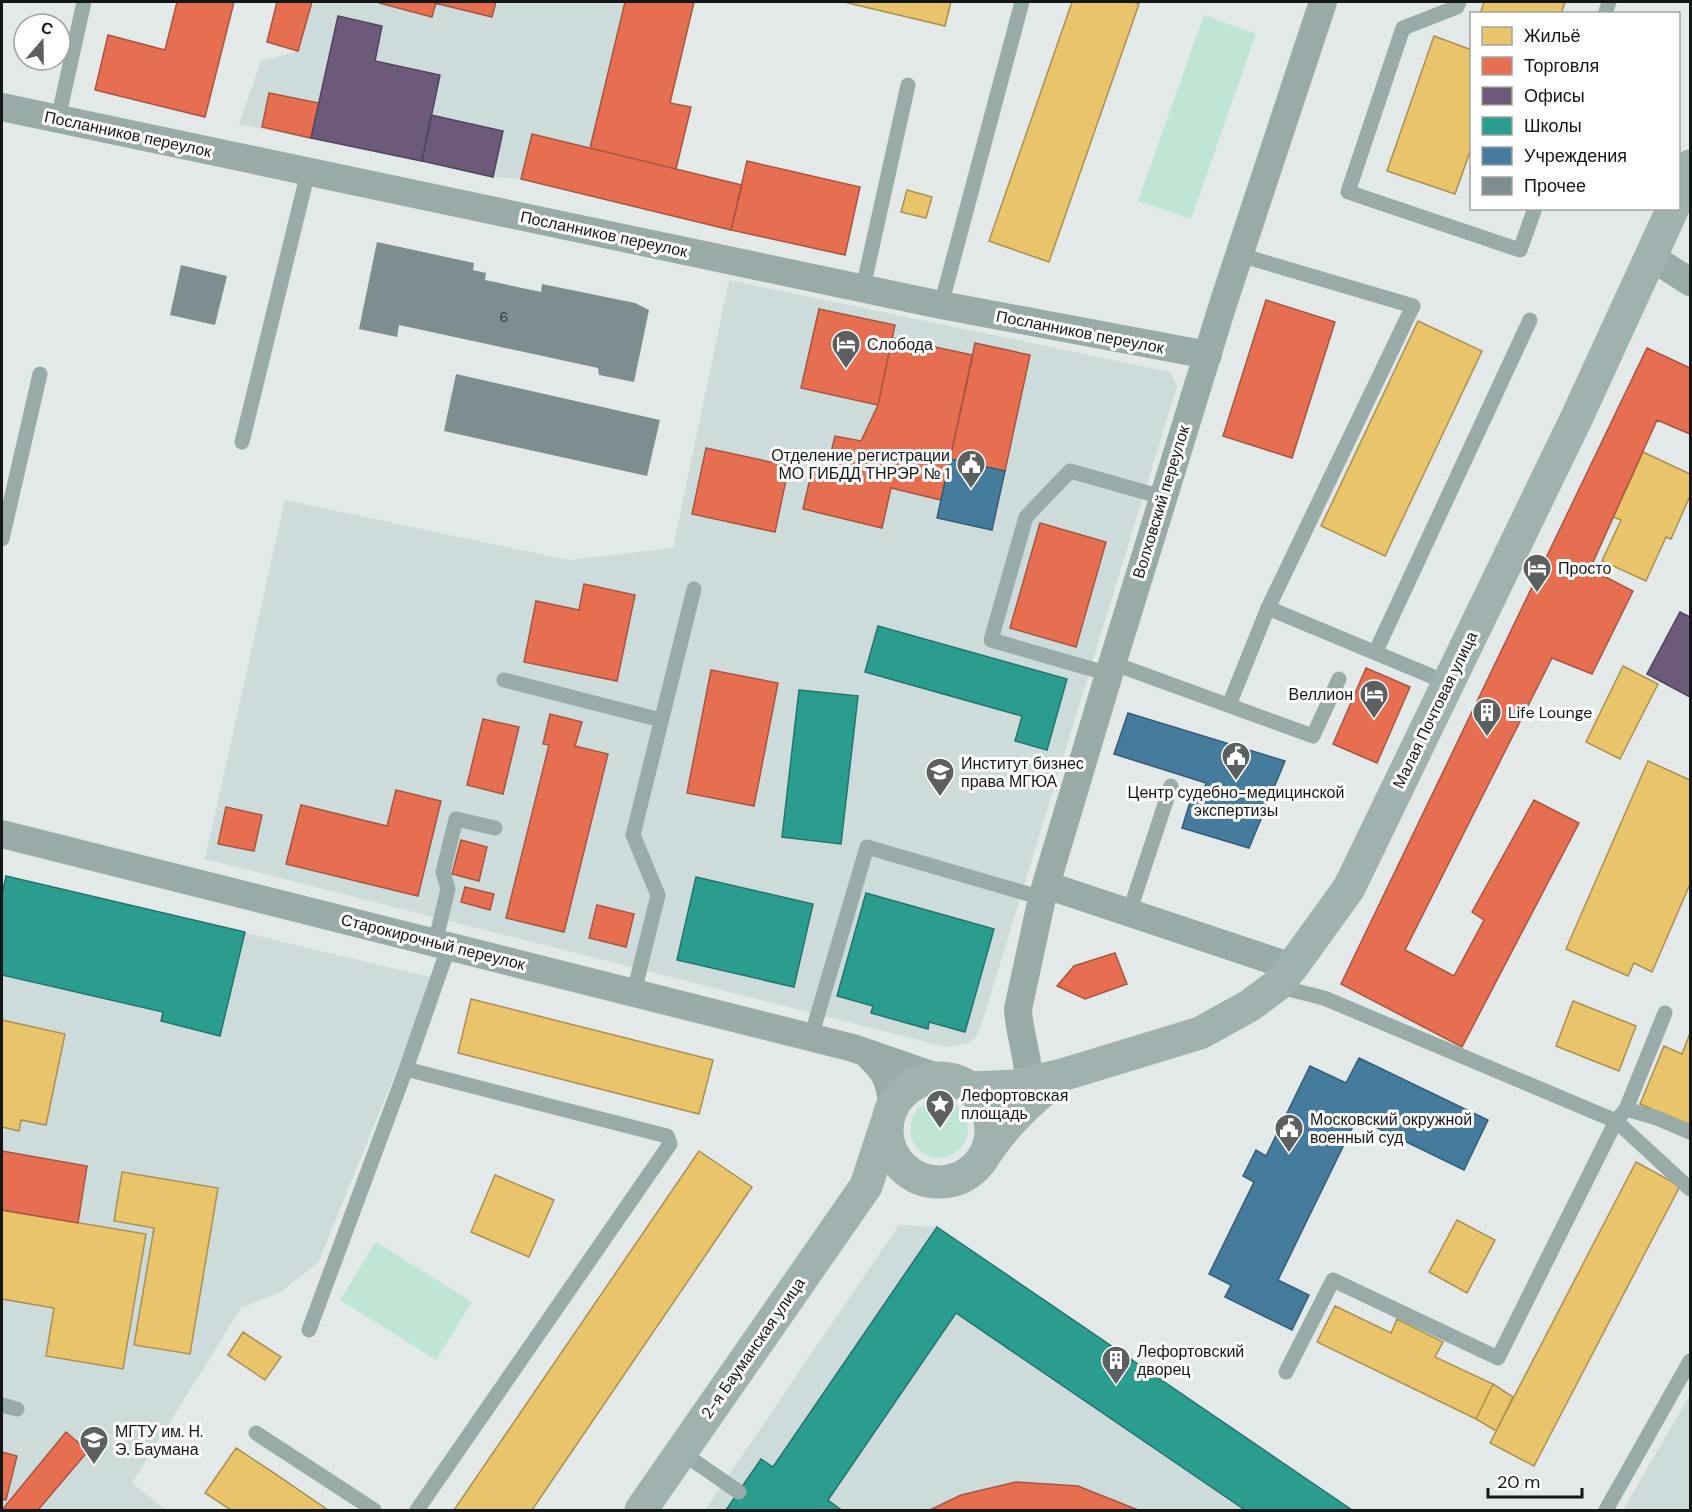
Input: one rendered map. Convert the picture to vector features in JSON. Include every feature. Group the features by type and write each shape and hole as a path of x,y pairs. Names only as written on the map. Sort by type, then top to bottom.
{"street":[{"name":"Волховский переулок","path":"1029,1083 1029,1070 1018,1027 1017,1009 1044,892 1162,497 1323,2"},
{"name":"Посланников переулок","path":"2,107 941,305 1208,355"},
{"path":"1680,190 1690,166"},
{"name":"Малая Почтовая улица","path":"971,1088 1015,1086 1062,1076 1200,1033 1250,1006 1284,977 1349,888 1577,417 1672,210"},
{"path":"1650,256 1690,282"},
{"name":"Старокирочный переулок","path":"2,834 811,1037 865,1052 937,1077"},
{"path":"1044,892 1129,913 1284,977"},
{"path":"865,1052 882,1069 890,1085 887,1139 892,1154 902,1167 915,1176 930,1182 947,1182 963,1177 976,1167 986,1154 992,1136 991,1118 984,1101 971,1088 955,1079 937,1077 919,1081 903,1091 889,1114"},
{"name":"Малая Почтовая улица","path":"986,1154 1013,1118 1062,1076"},
{"name":"2-я Бауманская улица","path":"641,1510 866,1186 889,1114"},
{"path":"866,1186 882,1178 915,1176"}],"lane":[{"path":"58,119 84,2"},
{"path":"941,305 1022,2"},
{"path":"1459,2 1457,7 1402,28 1348,192 1520,250 1534,210"},
{"path":"863,288 908,85"},
{"path":"242,442 308,172"},
{"path":"1229,705 1268,608 1413,306 1239,255"},
{"path":"1376,651 1530,320"},
{"path":"2,539 40,374"},
{"path":"1162,497 1070,471 1026,517 991,640 1110,668 1229,705 1312,736 1339,679"},
{"path":"633,992 658,895 633,835 694,589"},
{"path":"1268,608 1449,683"},
{"path":"504,680 661,720"},
{"path":"1129,913 1171,786"},
{"path":"309,1330 406,1069 442,944 448,889 443,872 456,819 495,828"},
{"path":"811,1037 867,847 1044,892"},
{"path":"1284,977 1324,998 1621,1115 1657,1118 1690,1132"},
{"path":"1286,1372 1333,1280 1498,1358 1621,1115 1665,1013"},
{"path":"406,1069 667,1136 669,1144 417,1510"},
{"path":"1621,1115 1690,1189"},
{"path":"1605,1510 1690,1361"},
{"path":"2,1405 17,1409"},
{"path":"256,1433 374,1510"},
{"path":"681,1452 738,1492"}],"shaded area":[{"path":"277,2 694,2 670,102 691,107 676,169 742,185 731,230 521,179 493,177 239,124 261,61 297,51 267,42"},
{"path":"729,280 1170,372 1177,386 980,1029 975,1038 967,1044 946,1047 205,859 285,500 568,560 673,548"},
{"path":"6,876 434,978 318,1263 282,1291 241,1308 132,1483 166,1510 2,1510 2,880 5,881"},
{"path":"899,1225 937,1227 1352,1510 705,1510"},
{"path":"1690,1395 1690,1510 1623,1510"}],"green space":[{"path":"1204,15 1256,34 1191,219 1138,201"},
{"path":"939,1100 950,1102 963,1113 968,1129 966,1140 955,1153 939,1158 928,1156 915,1145 910,1129 912,1118 923,1105"},
{"path":"376,1242 472,1302 436,1360 340,1300"}],"building: Жильё":[{"path":"844,2 951,2 945,26"},
{"path":"1072,2 1133,2 1139,4 1049,262 989,241"},
{"path":"1484,2 1565,2 1562,12 1481,12"},
{"path":"1434,36 1470,49 1470,152 1455,194 1387,171"},
{"path":"907,190 932,197 926,218 901,212"},
{"path":"1418,321 1482,351 1385,556 1321,526"},
{"path":"1643,452 1690,474 1690,496 1671,539 1666,537 1646,581 1602,561 1621,520 1613,517"},
{"path":"1623,666 1658,684 1620,759 1586,742"},
{"path":"1648,761 1690,780 1690,884 1652,972 1634,963 1628,976 1566,949"},
{"path":"471,999 713,1060 699,1114 458,1053"},
{"path":"1573,1001 1636,1026 1619,1071 1556,1046"},
{"path":"2,1020 65,1034 46,1125 21,1120 19,1131 2,1127"},
{"path":"1690,1033 1690,1125 1640,1104 1664,1046 1682,1054"},
{"path":"699,1151 752,1187 532,1510 454,1510"},
{"path":"1636,1162 1680,1186 1534,1466 1490,1443"},
{"path":"122,1172 218,1188 190,1354 134,1345 154,1228 114,1221"},
{"path":"495,1175 554,1200 529,1257 471,1232"},
{"path":"2,1210 146,1234 123,1369 46,1356 54,1308 2,1299"},
{"path":"1457,1220 1495,1240 1467,1293 1429,1272"},
{"path":"1335,1306 1391,1333 1397,1319 1443,1342 1435,1357 1493,1384 1476,1419 1317,1342"},
{"path":"243,1332 281,1357 265,1380 228,1355"},
{"path":"1493,1384 1513,1397 1496,1431 1476,1419"},
{"path":"236,1448 328,1510 231,1510 205,1493"}],"building: Торговля":[{"path":"177,2 234,2 205,117 95,90 108,35 165,50"},
{"path":"277,2 312,2 298,51 267,42"},
{"path":"379,2 436,2 432,17"},
{"path":"436,2 496,2 492,17"},
{"path":"625,2 694,2 670,103 691,107 676,169 590,148"},
{"path":"269,93 319,103 311,138 262,127"},
{"path":"532,134 742,185 731,230 521,179"},
{"path":"747,161 860,187 845,255 731,230"},
{"path":"1266,300 1335,322 1292,458 1223,436"},
{"path":"819,309 895,325 878,405 801,388"},
{"path":"892,338 973,355 941,500 891,488 882,528 803,509 812,470 826,473 835,436 861,441 878,405"},
{"path":"975,343 1030,355 1005,471 950,459"},
{"name":"Life Lounge","path":"1647,348 1690,368 1690,434 1657,420 1590,569 1633,591 1592,674 1552,658 1405,950 1454,976 1484,920 1472,912 1534,800 1579,823 1462,1047 1341,984"},
{"path":"706,448 789,466 775,532 692,514"},
{"path":"1040,523 1106,542 1076,647 1010,628"},
{"path":"584,584 635,595 617,681 524,662 536,601 579,610"},
{"path":"1366,668 1410,687 1377,763 1333,744"},
{"path":"711,670 778,683 754,806 687,793"},
{"path":"550,714 582,722 575,746 608,754 564,932 506,918 549,745 543,744"},
{"path":"483,719 519,727 503,794 467,785"},
{"path":"396,790 441,801 418,896 286,864 301,805 387,826"},
{"path":"226,807 262,815 254,851 218,844"},
{"path":"461,840 487,847 479,881 452,874"},
{"path":"465,887 494,894 490,910 461,902"},
{"path":"597,905 634,914 626,947 589,938"},
{"path":"1115,953 1127,984 1085,999 1057,986 1074,966"},
{"path":"2,1151 87,1166 78,1223 2,1210"},
{"path":"66,1432 88,1451 38,1510 2,1510"},
{"path":"2,1452 17,1456 6,1500 2,1499"},
{"path":"1016,1482 1078,1486 1138,1510 930,1510 961,1495"}],"building: Офисы":[{"path":"338,16 382,26 375,61 440,75 422,161 311,138"},
{"path":"431,115 503,131 493,177 422,161"},
{"path":"1680,612 1690,617 1690,697 1647,674"}],"building: Школы":[{"path":"878,626 1067,679 1047,750 1015,741 1022,716 865,672"},
{"path":"799,690 858,696 841,844 782,837"},
{"path":"6,876 245,932 220,1036 161,1021 163,1012 2,975 2,895"},
{"path":"696,877 813,904 794,987 677,960"},
{"path":"866,893 994,929 965,1032 929,1022 928,1029 871,1013 873,1006 837,996"},
{"name":"Лефортовский дворец","path":"937,1227 1352,1510 1245,1510 956,1313 828,1500 839,1510 726,1510 761,1459 773,1467"}],"building: Учреждения":[{"path":"950,459 1005,471 992,530 937,518"},
{"path":"1128,713 1285,761 1249,848 1182,828 1191,799 1200,802 1206,783 1114,754"},
{"path":"1359,1058 1488,1120 1464,1170 1357,1118 1278,1280 1309,1295 1292,1330 1225,1297 1231,1285 1209,1274 1254,1182 1243,1176 1256,1150 1266,1156 1310,1066 1346,1083"}],"building: Прочее":[{"path":"377,242 474,263 473,270 486,273 485,280 541,292 542,284 635,303 649,310 634,382 599,375 598,368 399,325 397,337 359,329"},
{"path":"181,265 227,276 215,325 170,315"},
{"path":"456,374 660,420 647,476 444,431"}],"place":[{"name":"Слобода","path":"846,370"},
{"name":"Отделение регистрации МО ГИБДД ТНРЭР № 1","path":"971,490"},
{"name":"Просто","path":"1537,594"},
{"name":"Веллион","path":"1374,720"},
{"name":"Life Lounge","path":"1487,738"},
{"name":"Центр судебно-медицинской экспертизы","path":"1236,782"},
{"name":"Институт бизнес права МГЮА","path":"940,798"},
{"name":"Лефортовская площадь","path":"940,1130"},
{"name":"Московский окружной военный суд","path":"1289,1154"},
{"name":"Лефортовский дворец","path":"1116,1386"},
{"name":"МГТУ им. Н. Э. Баумана","path":"94,1466"}]}
